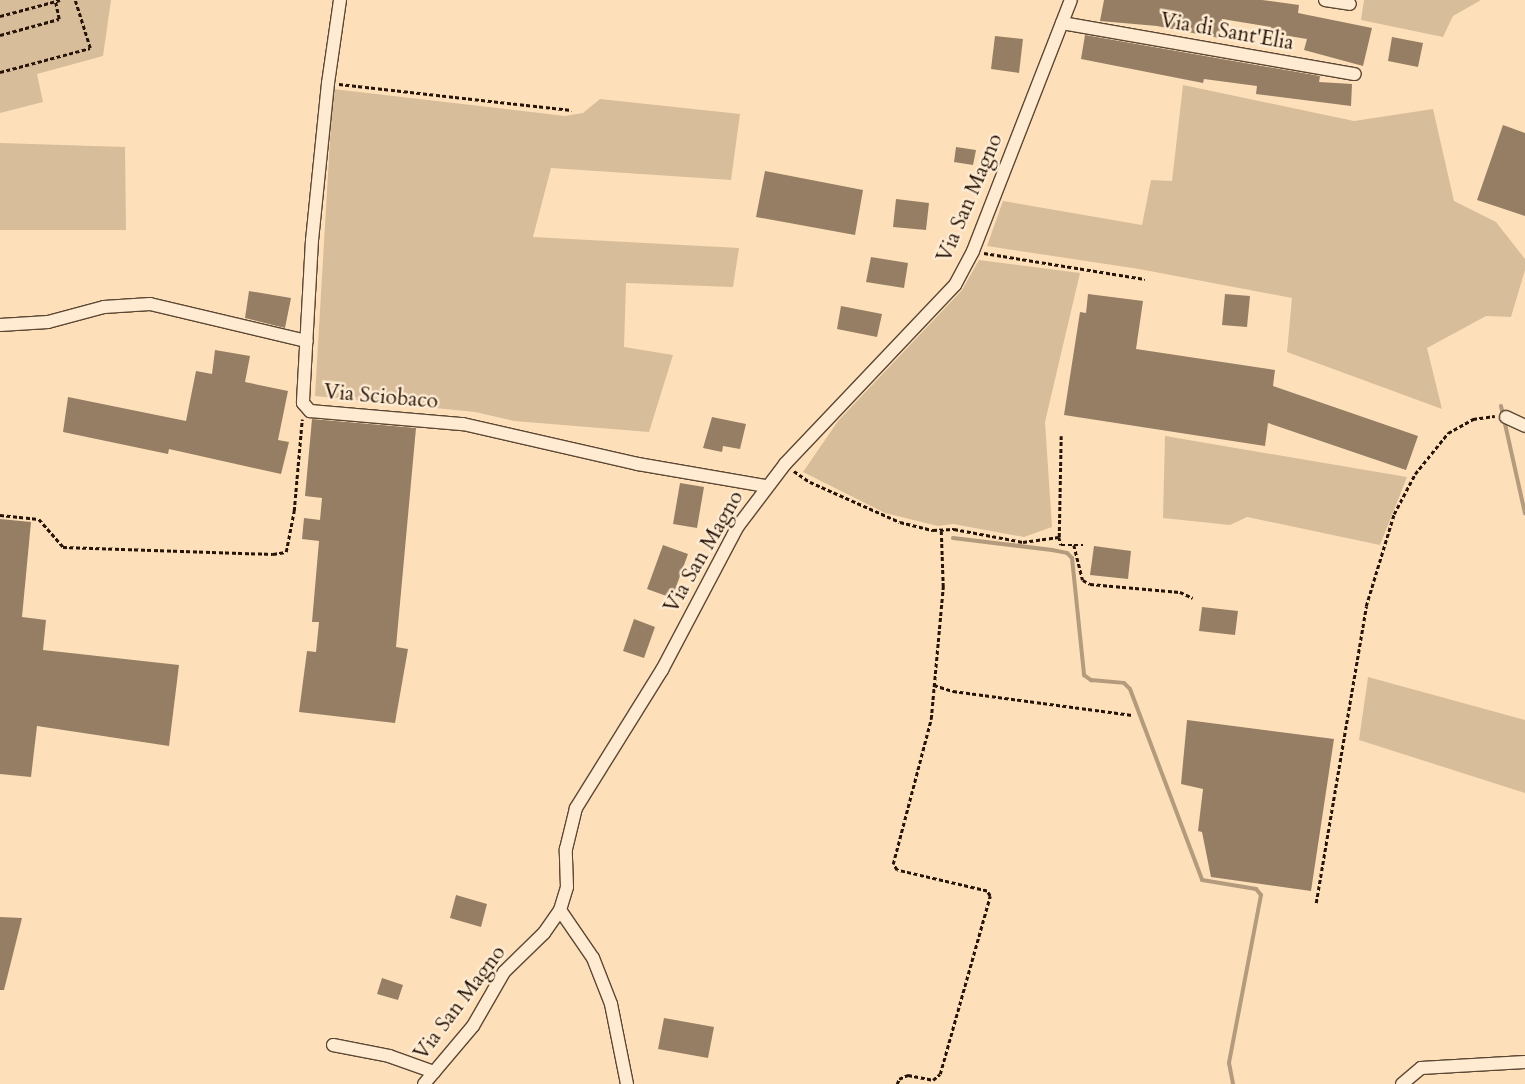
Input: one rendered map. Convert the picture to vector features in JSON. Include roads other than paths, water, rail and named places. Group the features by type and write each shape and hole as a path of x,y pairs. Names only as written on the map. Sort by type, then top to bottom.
{"street":[{"name":"Via Sciobaco","path":"340,0 328,83 312,240 303,403 310,411 463,424 638,464 766,486"},
{"name":"Via San Magno","path":"424,1084 473,1026 504,972 544,933 560,910 566,887 566,849 576,808 662,670 738,526 766,486 785,464 955,285 973,251 1071,0"},
{"path":"1325,0 1350,4"},
{"name":"Via di Sant'Elia","path":"1062,23 1355,74"},
{"path":"0,325 48,322 104,307 150,304 307,341"},
{"path":"1502,416 1525,426"},
{"path":"560,910 593,958 611,1004 627,1084"},
{"path":"332,1044 405,1060 434,1072"},
{"path":"1402,1084 1421,1068 1525,1062"}],"waterway":[{"path":"1501,406 1525,513"},
{"path":"953,538 1052,550 1067,553 1072,558 1084,675 1091,680 1124,683 1130,689 1202,880 1256,889 1261,895 1229,1063 1233,1084"}]}
